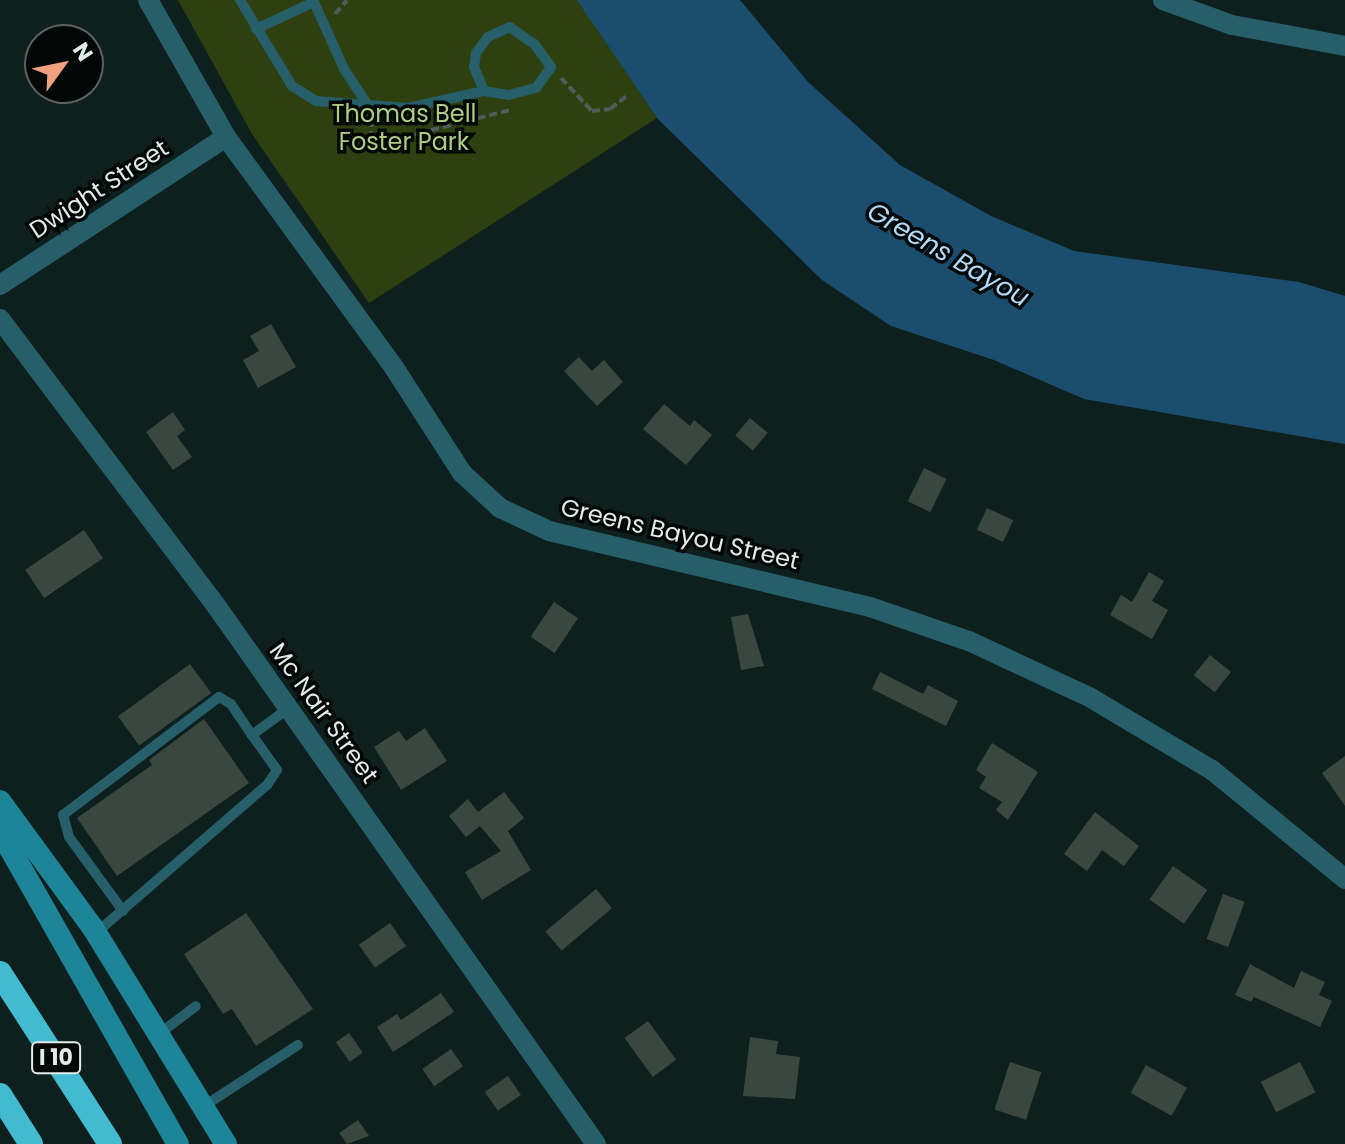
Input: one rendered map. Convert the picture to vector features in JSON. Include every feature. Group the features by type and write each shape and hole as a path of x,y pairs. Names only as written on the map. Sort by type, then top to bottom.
{"highway":[{"name":"I 10","path":"0,973 110,1144"},
{"name":"I 10","path":"0,1095 31,1144"}],"main road":[{"path":"0,801 96,933 226,1144"},
{"path":"0,831 178,1144"}],"street":[{"name":"Greens Bayou Street","path":"148,0 226,137 395,369 462,473 500,508 549,531 870,607 969,641 1091,698 1212,770 1345,879"},
{"path":"1163,0 1232,25 1345,46"},
{"name":"Dwight Street","path":"0,285 226,137"},
{"name":"Mc Nair Street","path":"0,319 289,708 596,1144"}],"lane":[{"path":"240,0 292,86 316,101 371,110 408,108 484,91 509,95 536,88 551,67 534,44 510,27 488,37 476,53 474,67 484,91"},
{"path":"256,29 314,1 344,69 371,110"},
{"path":"96,933 123,911 273,777 277,770 231,704 219,697 63,815 69,837 123,911"},
{"path":"252,735 289,708"},
{"path":"159,1034 196,1006"},
{"path":"204,1106 298,1045"}],"path":[{"path":"553,85 559,76 592,111 601,112 628,95"},
{"path":"371,110 371,135 387,137 448,128 516,108"}],"green space":[{"name":"Thomas Bell Foster Park","path":"178,0 578,0 657,118 369,303 252,134"}],"water":[{"name":"Greens Bayou","path":"577,0 740,0 808,82 900,165 991,216 1074,251 1299,282 1345,296 1345,444 1084,399 994,360 891,326 822,280 657,118"}],"building":[{"path":"271,324 296,367 258,388 243,360 259,351 250,336"},
{"path":"579,357 592,371 604,360 623,382 597,406 564,371"},
{"path":"664,404 690,426 694,420 712,435 686,465 643,429"},
{"path":"173,412 185,430 177,436 192,457 173,470 146,432"},
{"path":"750,418 768,433 753,450 735,436"},
{"path":"924,468 946,479 930,512 908,501"},
{"path":"987,508 1013,520 1003,542 977,530"},
{"path":"84,530 103,558 44,598 25,570"},
{"path":"1149,572 1164,581 1152,601 1168,610 1152,639 1110,615 1121,595 1132,602"},
{"path":"554,602 578,618 555,653 531,637"},
{"path":"748,614 764,666 741,670 731,617"},
{"path":"1210,655 1231,672 1215,692 1194,675"},
{"path":"190,664 211,693 139,745 118,716"},
{"path":"880,672 923,694 928,685 958,701 946,726 872,689"},
{"path":"204,719 249,783 117,876 77,818 152,765 149,760"},
{"path":"425,728 447,761 401,790 374,747 399,731 406,741"},
{"path":"992,743 1038,772 1008,820 996,810 1002,802 979,788 986,777 976,770"},
{"path":"1345,756 1345,806 1322,773"},
{"path":"504,792 524,818 508,831 531,870 482,900 465,872 501,851 480,826 466,837 449,816 468,799 478,812"},
{"path":"1095,812 1139,846 1124,866 1102,850 1087,871 1064,854"},
{"path":"1173,866 1207,890 1184,924 1149,900"},
{"path":"596,889 612,908 562,951 545,931"},
{"path":"1223,894 1245,902 1228,947 1207,939"},
{"path":"246,913 313,1009 256,1046 232,1009 223,1014 184,954"},
{"path":"390,923 406,946 375,968 359,945"},
{"path":"1250,964 1294,988 1301,971 1325,982 1319,995 1332,1001 1320,1027 1254,997 1251,1002 1235,995"},
{"path":"441,993 454,1012 393,1052 377,1027 397,1014 401,1020"},
{"path":"648,1021 676,1060 653,1077 625,1038"},
{"path":"349,1033 363,1053 350,1062 336,1042"},
{"path":"750,1037 778,1041 776,1054 800,1057 795,1099 743,1096"},
{"path":"451,1049 463,1066 434,1086 422,1069"},
{"path":"1010,1062 1041,1072 1026,1120 995,1110"},
{"path":"1300,1062 1315,1092 1276,1112 1261,1082"},
{"path":"1146,1065 1187,1088 1172,1116 1130,1093"},
{"path":"508,1076 521,1095 498,1111 485,1092"},
{"path":"358,1120 369,1136 347,1144 339,1133"}]}
